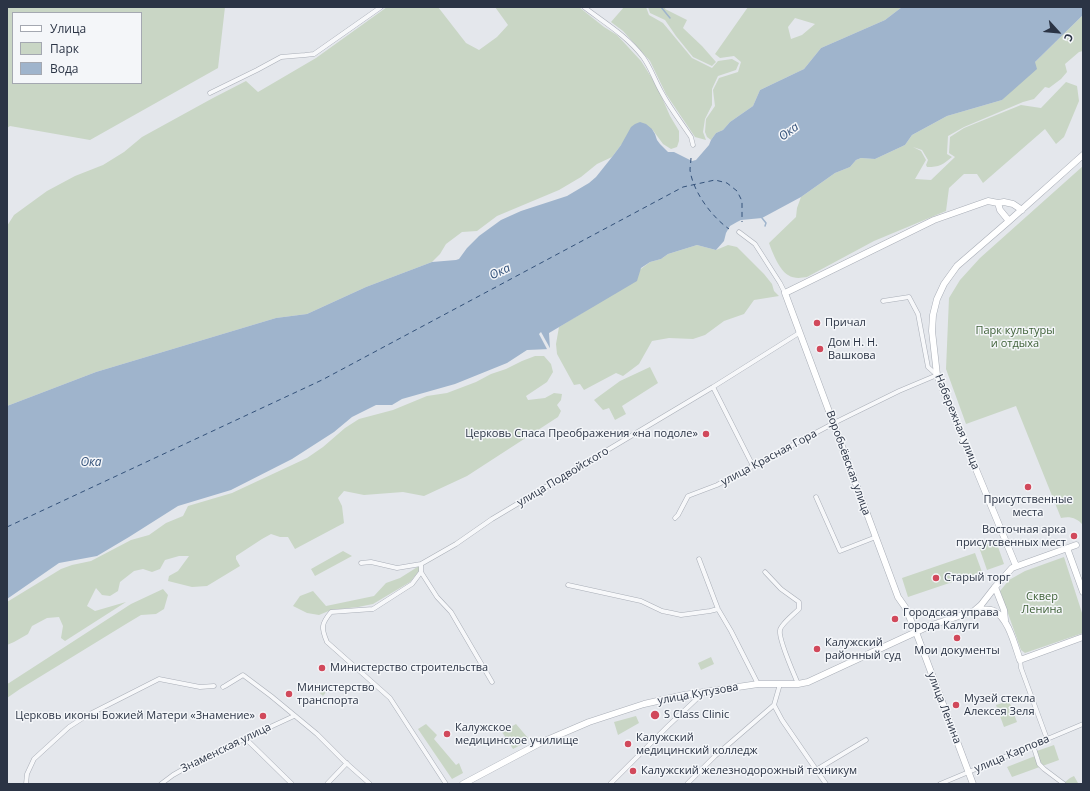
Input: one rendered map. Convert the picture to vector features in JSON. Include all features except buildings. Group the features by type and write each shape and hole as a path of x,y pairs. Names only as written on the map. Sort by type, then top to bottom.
{"main road":[{"name":"Набережная улица","path":"1016,566 937,375 933,346 933,315 937,299 944,284 957,266 1083,155"},
{"path":"785,293 934,220 988,201 1013,204 1022,210"},
{"path":"998,203 1000,210 1009,221"},
{"name":"Воробьёвская улица","path":"785,293 898,597 905,607 916,632"},
{"path":"974,611 982,605 995,587 1012,568 1080,544"},
{"path":"1067,548 1083,592"},
{"path":"995,587 1004,610 1005,620 1020,660 1083,637"},
{"path":"974,611 994,610 1005,620"},
{"name":"улица Кутузова","path":"463,784 540,743 589,722 644,704 704,692 758,684 798,684 808,682 929,626 974,611"},
{"name":"улица Ленина","path":"916,632 973,784"}],"street":[{"path":"210,93 280,57 314,54 381,7"},
{"path":"584,7 617,31 643,58 662,93 691,137 693,145"},
{"path":"739,232 755,244 785,293"},
{"path":"883,301 909,297 918,314 928,367 937,375"},
{"name":"улица Подвойского","path":"421,564 456,544 492,519 713,387 799,333"},
{"name":"улица Красная Гора","path":"675,518 688,496 717,485 834,423 899,391 937,375"},
{"path":"713,387 753,466"},
{"path":"816,497 840,551 876,537"},
{"path":"699,559 718,609 758,684"},
{"path":"361,564 370,562 397,568 421,564 421,572 437,597 451,612 492,682"},
{"path":"421,572 412,584 373,609 331,612 322,625 323,634 327,642 390,698 446,784"},
{"path":"765,572 781,589 799,602 799,609 780,629 784,649 798,684"},
{"path":"568,585 641,601 662,611 680,615 718,609"},
{"path":"1020,660 1021,668 1047,739"},
{"path":"222,687 243,675 317,734 347,764 370,784"},
{"path":"26,784 27,774 34,759 69,727 86,716 159,679 200,687 214,686"},
{"path":"688,784 710,761 774,705 780,684"},
{"path":"610,784 704,692"},
{"path":"774,705 782,720 825,782 820,784"},
{"name":"Знаменская улица","path":"161,784 173,775 203,758 294,716"},
{"name":"улица Карпова","path":"940,784 1083,724"},
{"path":"246,739 292,784"},
{"path":"816,770 866,740"},
{"path":"1033,745 1039,764 1064,784"},
{"path":"327,784 347,764"}],"green space":[{"path":"7,7 225,7 218,68 90,140 10,126 7,128"},
{"path":"387,7 438,7 466,43 479,50 497,37 508,25 495,7 579,7 604,27 617,35 641,61 657,86 670,116 679,131 679,141 677,147 671,149 663,144 652,129 621,145 612,157 597,164 581,177 559,190 497,216 477,231 462,232 446,244 440,254 432,262 366,287 307,314 276,318 96,372 7,406 7,226 14,215 47,191 75,176 103,165 124,152 142,137 246,81 258,92 316,58"},
{"path":"624,7 646,7 649,15 663,23 692,58 712,68 718,61 732,59 739,63 736,70 718,76 712,89 712,105 705,119 703,132 706,140 695,137 666,94 650,61 623,31 611,22"},
{"path":"648,7 666,7 665,9 687,20 683,28 716,62 712,66 693,57 665,20 650,13"},
{"path":"748,7 902,7 885,20 821,48 804,69 760,90 753,106 730,122 723,130 716,133 711,140 707,137 705,132 706,119 715,106 713,90 719,78 738,72 741,62 734,56 720,58 715,54","holes":["795,18 815,24 802,35 791,39 788,27"]},
{"path":"1083,15 1083,51 1079,52 1065,64 1067,72 1061,79 1049,88 1045,87 1034,99 1023,102 964,127 948,136 947,154 952,157 941,165 927,167 926,165 928,160 922,150 913,147 921,151 926,160 915,179 931,180 955,157 949,153 950,137 964,128 1021,105 1041,108 1066,82 1077,86 1079,101 1064,137 1056,144 1045,129 983,183 977,174 964,174 949,188 946,211 874,241 807,277 793,277 782,270 769,243 796,217 797,208 801,197 835,173 850,167 856,160 861,158 875,159 905,145 912,135 947,116 1002,100 1035,62"},
{"name":"Парк культуры и отдыха","path":"1083,166 1083,525 1073,518 1061,518 1016,406 966,424 946,369 949,298 960,280 980,258"},
{"path":"697,245 716,250 728,245 737,247 764,274 772,284 774,291 779,296 754,300 744,314 724,321 705,335 693,339 669,338 652,341 639,364 623,376 616,373 584,390 580,384 574,385 557,354 556,344 559,327 587,310 650,262 661,259 668,254"},
{"path":"535,356 544,356 551,364 553,372 547,382 526,396 528,400 545,398 554,393 562,394 561,400 557,405 561,411 558,417 467,476 424,496 403,492 364,495 344,491 338,498 342,506 344,523 295,549 288,537 280,537 271,534 236,556 240,566 207,586 192,587 168,581 169,576 178,571 189,556 179,556 165,560 160,569 152,572 143,569 134,571 120,582 118,591 110,596 102,595 96,588 87,606 95,611 126,602 65,641 61,638 63,626 59,617 47,618 32,626 28,634 7,645 7,602 61,569 91,561 131,540 149,535 166,523 183,516 188,506 232,493 307,458 323,447 345,428 359,419 393,410 427,396 447,393"},
{"path":"650,367 658,383 622,406 626,414 615,420 609,408 603,410 594,400 620,381"},
{"path":"996,541 1004,564 987,570 979,547"},
{"path":"343,551 352,556 315,576 311,569"},
{"path":"975,553 982,572 908,597 902,578"},
{"name":"Сквер Ленина","path":"1064,557 1083,616 1083,633 1025,653 1021,650 1000,591 1009,580 1025,571"},
{"path":"419,566 419,571 410,582 373,604 331,610 319,615 307,613 293,606 300,596 313,591 326,606 374,596 386,583 400,578"},
{"path":"163,589 168,595 164,609 156,614 141,615 7,698 7,684 131,604"},
{"path":"711,657 714,664 701,670 698,663"},
{"path":"318,684 327,691 323,696 314,688"},
{"path":"1009,701 1017,722 1004,727 996,705"},
{"path":"636,716 639,723 618,735 614,722"},
{"path":"426,724 437,735 434,739 456,765 459,763 463,773 452,779 418,729"},
{"path":"516,724 528,738 526,742 513,749 502,732"},
{"path":"1054,745 1059,760 1012,777 1007,767 1035,756 1034,752"},
{"path":"1074,776 1078,783 1068,784 1065,782 1070,778"}],"water":[{"name":"Ока","path":"902,7 1083,7 1083,15 1035,62 1037,69 1002,100 947,116 912,135 905,145 875,159 861,158 856,160 850,167 835,173 801,197 762,218 741,220 737,222 730,226 724,241 716,250 697,245 668,254 661,259 650,262 641,268 637,281 549,333 550,349 527,350 507,363 455,384 402,399 392,405 376,405 352,417 334,432 292,459 231,490 178,506 97,556 59,563 7,599 7,406 96,372 276,318 307,314 366,287 432,262 459,259 479,236 501,220 521,211 567,196 589,183 596,177 621,145 631,127 640,122 646,124 652,129 657,140 668,152 674,152 692,161 696,160 709,145 716,133 723,130 730,122 753,106 760,90 804,69 821,48 885,20"}],"pier":[{"path":"541,332 551,350 548,351 539,334"}],"waterway":[{"path":"661,7 670,18"},
{"path":"762,218 766,223 765,226"}],"ferry route":[{"path":"691,158 690,170 699,195 716,218 729,229"},
{"path":"7,527 322,380 683,187 715,180 727,183 737,191 742,201 742,222"}],"place":[{"name":"Причал","path":"817,323"},
{"name":"Дом Н. Н. Вашкова","path":"820,349"},
{"name":"Церковь Спаса Преображения «на подоле»","path":"706,434"},
{"name":"Присутственные места","path":"1028,487"},
{"name":"Восточная арка присутсвенных мест","path":"1074,536"},
{"name":"Старый торг","path":"936,578"},
{"name":"Городская управа города Калуги","path":"895,619"},
{"name":"Мои документы","path":"957,638"},
{"name":"Калужский районный суд","path":"817,649"},
{"name":"Министерство строительства","path":"322,668"},
{"name":"Министерство транспорта","path":"289,694"},
{"name":"Музей стекла Алексея Зеля","path":"956,705"},
{"name":"S Class Clinic","path":"655,715"},
{"name":"Церковь иконы Божией Матери «Знамение»","path":"263,716"},
{"name":"Калужское медицинское училище","path":"447,734"},
{"name":"Калужский медицинский колледж","path":"628,744"},
{"name":"Калужский железнодорожный техникум","path":"633,771"}]}
